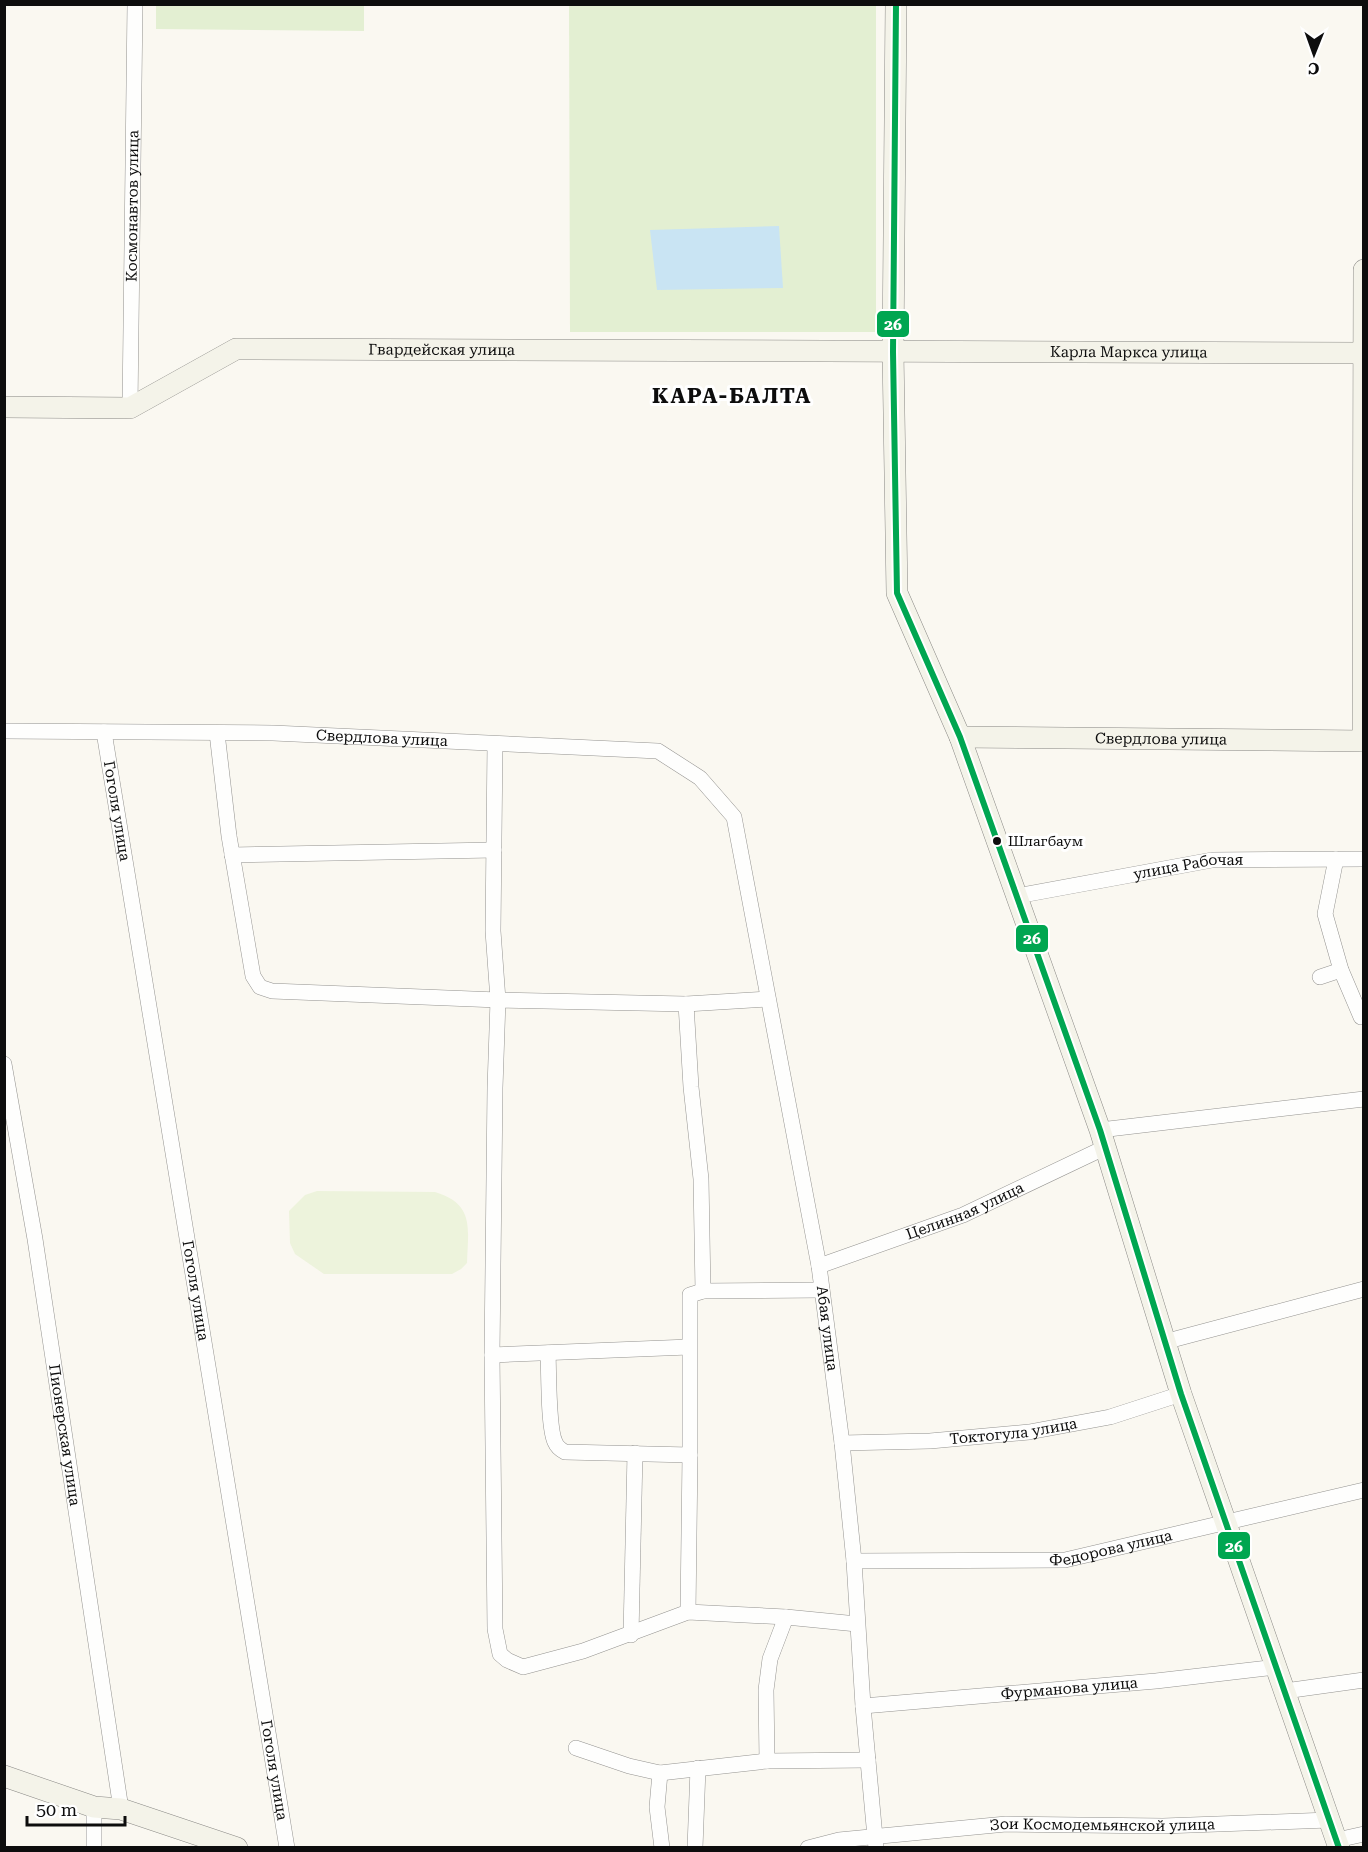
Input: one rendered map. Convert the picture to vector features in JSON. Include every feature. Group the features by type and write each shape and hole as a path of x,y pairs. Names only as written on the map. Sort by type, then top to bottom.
{"street":[{"name":"Космонавтов улица","path":"130,408 135,4"},
{"path":"896,4 893,352 897,593 960,737 1103,1139 1181,1394 1338,1844 1364,1834"},
{"path":"1363,741 1364,270"},
{"name":"Гвардейская улица","path":"4,407 130,408 236,349 893,352"},
{"name":"Карла Маркса улица","path":"893,352 1363,353"},
{"name":"Свердлова улица","path":"4,731 273,733 657,751 700,778 734,817"},
{"name":"Гоголя улица","path":"104,732 287,1848"},
{"path":"217,733 232,855 254,976 264,990 498,1000 686,1004 768,999"},
{"name":"Свердлова улица","path":"960,737 1363,741"},
{"path":"495,744 493,931 498,1000 492,1355 494,1619 500,1654 515,1665 524,1667 631,1635 688,1612 786,1617 857,1624"},
{"name":"Абая улица","path":"734,817 819,1266 842,1443 854,1561 863,1706 875,1842"},
{"path":"232,855 494,850"},
{"path":"1336,859 1325,914 1341,970 1360,1017"},
{"name":"улица Рабочая","path":"1017,896 1212,860 1364,859"},
{"path":"1320,977 1341,970"},
{"path":"686,1004 691,1088 701,1179 703,1291"},
{"name":"Пионерская улица","path":"4,1064 35,1239 121,1809"},
{"name":"Целинная улица","path":"819,1266 963,1215 1103,1139 1364,1100"},
{"path":"1164,1342 1364,1289"},
{"path":"688,1612 690,1296 703,1291 822,1290"},
{"path":"492,1355 689,1347"},
{"path":"548,1353 552,1429 554,1442 559,1449 565,1452 690,1455"},
{"name":"Токтогула улица","path":"842,1443 930,1441 1029,1432 1110,1417 1181,1394"},
{"path":"631,1635 635,1454"},
{"name":"Федорова улица","path":"854,1561 1065,1560 1364,1490"},
{"path":"767,1761 766,1690 770,1659 786,1617"},
{"name":"Фурманова улица","path":"863,1706 1156,1681 1276,1666"},
{"path":"1285,1691 1364,1680"},
{"path":"576,1748 629,1766 660,1773 767,1761 868,1760"},
{"path":"695,1848 698,1768"},
{"path":"660,1773 657,1807 662,1848"},
{"path":"4,1776 93,1807 121,1809 237,1848"},
{"path":"93,1807 94,1848"},
{"name":"Зои Космодемьянской улица","path":"808,1848 839,1840 875,1842 1006,1824 1163,1826 1329,1820"}],"green space":[{"path":"156,5 364,5 364,31 156,29"},
{"path":"569,5 876,5 876,332 570,332"},
{"path":"317,1191 435,1192 448,1197 457,1203 466,1219 467,1263 452,1274 324,1274 295,1254 290,1243 289,1211 305,1195"}],"water":[{"path":"779,226 783,288 657,290 650,230"}],"transit line":[{"name":"26","path":"896,4 893,352 897,593 960,737 1100,1130 1181,1394 1339,1848"}],"place":[{"name":"Шлагбаум","path":"997,841"}],"district":[{"name":"КАРА-БАЛТА","path":"732,396"}]}
